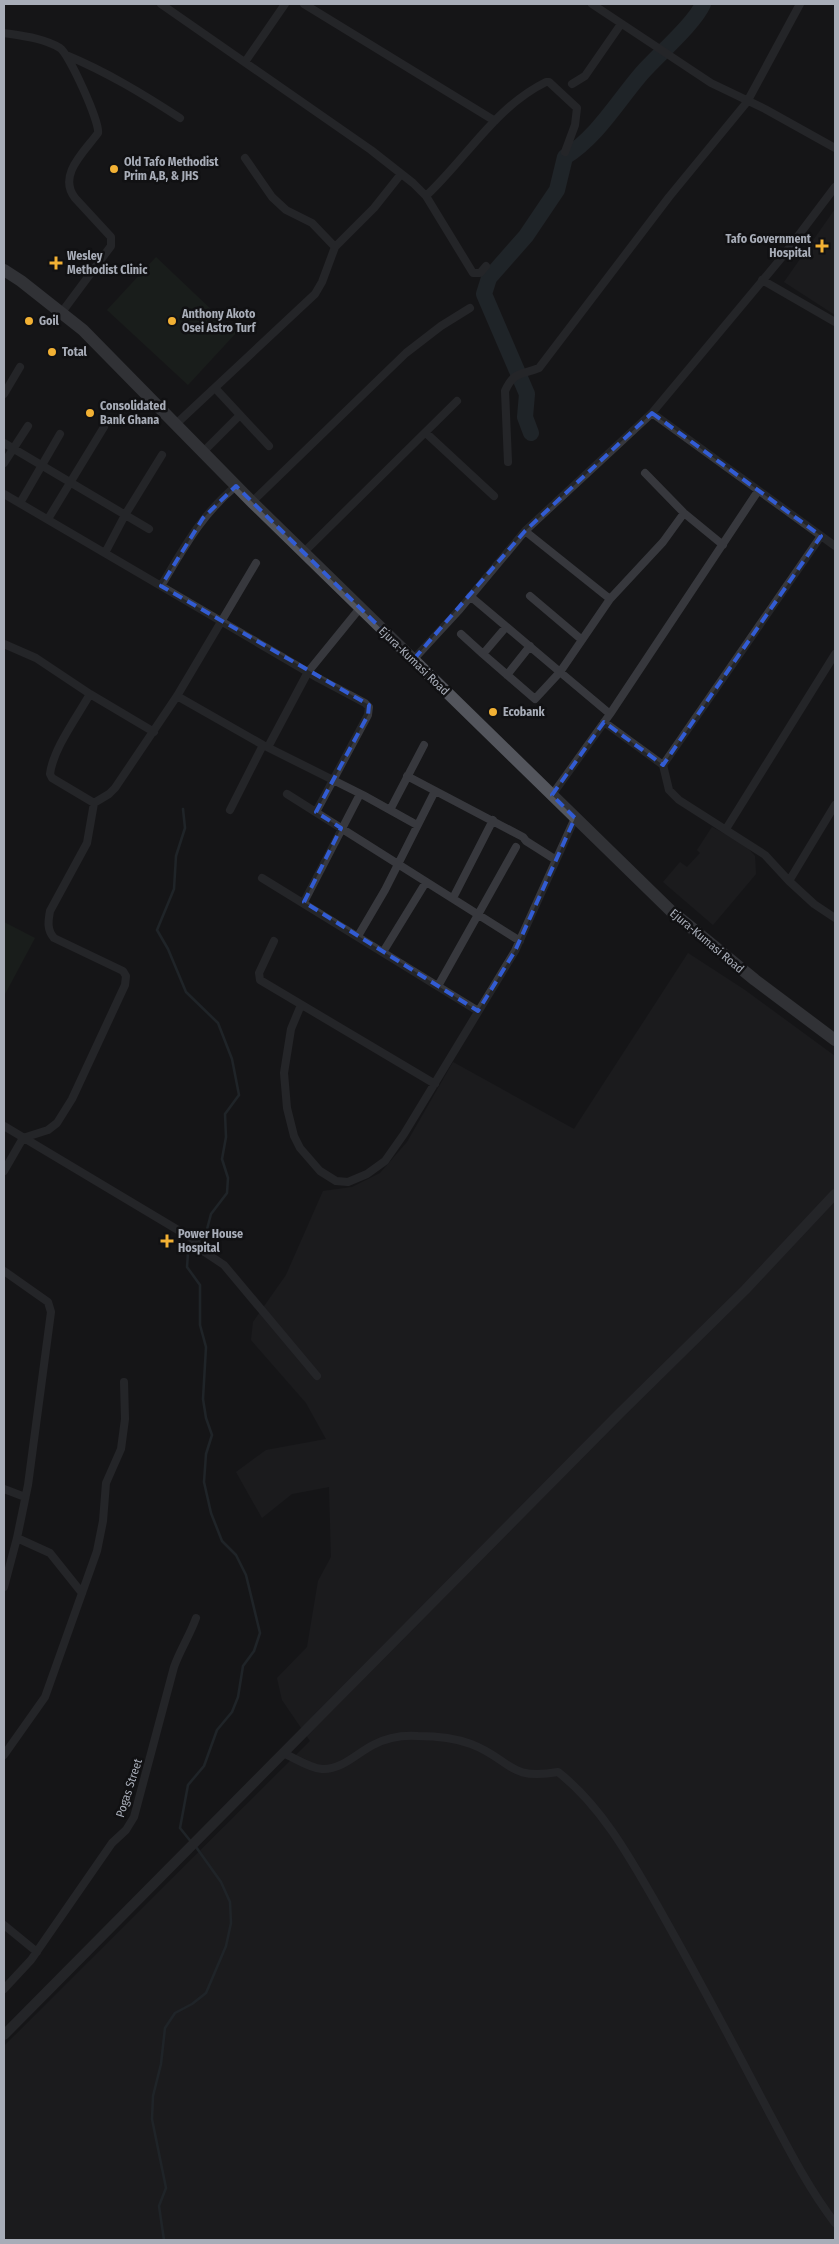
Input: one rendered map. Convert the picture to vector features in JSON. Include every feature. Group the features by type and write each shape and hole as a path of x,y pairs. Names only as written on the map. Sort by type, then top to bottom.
{"main road":[{"name":"Ejura-Kumasi Road","path":"4,270 62,312 83,330 252,502 671,911 741,969 835,1040"}],"street":[{"path":"161,4 371,150 401,174 426,196 473,273 480,273 486,266"},
{"path":"245,62 284,4"},
{"path":"304,4 495,121"},
{"path":"592,4 711,83 773,113 835,148"},
{"path":"508,462 505,392 515,374 526,373 539,368 669,196 747,102 800,4"},
{"path":"572,84 585,76 621,24"},
{"path":"4,33 39,40 60,49 66,55 95,114 99,127 98,133 70,172 68,180 70,192 111,237 112,246 62,312"},
{"path":"66,55 105,72 180,118"},
{"path":"426,196 447,177 495,121 526,94 549,82 577,108 575,125 564,152"},
{"path":"245,158 272,197 286,210 312,223 335,247"},
{"path":"175,425 315,294 322,282 335,247 374,208 401,174"},
{"path":"413,660 525,531 652,413 783,256 835,187"},
{"path":"762,280 835,322"},
{"path":"252,502 406,354 441,326 470,308"},
{"path":"4,394 20,367"},
{"path":"215,388 269,446"},
{"path":"304,552 457,401"},
{"path":"652,413 835,546"},
{"path":"202,452 240,415"},
{"path":"4,464 28,426"},
{"path":"48,519 104,427"},
{"path":"426,433 494,496"},
{"path":"20,503 60,434"},
{"path":"4,443 149,530"},
{"path":"105,553 125,515 162,455"},
{"path":"645,473 684,513 723,545"},
{"path":"161,586 203,518 217,502 236,486"},
{"path":"552,795 610,714 758,491"},
{"path":"4,494 369,707 368,715 316,812"},
{"path":"461,634 535,699 560,672 610,599 663,542 684,513"},
{"path":"525,531 610,599"},
{"path":"663,765 821,536"},
{"path":"4,1171 23,1138 48,1130 57,1123 72,1100 125,985 126,976 123,971 54,938 50,933 48,922 50,911 87,842 94,803 115,788 154,732 256,563"},
{"path":"470,596 610,714"},
{"path":"530,596 582,640"},
{"path":"230,810 308,672 360,608"},
{"path":"483,654 506,627"},
{"path":"4,644 36,658 90,694 154,732"},
{"path":"507,675 530,646"},
{"path":"726,829 835,654"},
{"path":"90,694 54,760 50,774 52,778 94,803"},
{"path":"177,696 266,746 418,825"},
{"path":"604,722 663,765 669,790 678,800 765,855 814,904 835,918"},
{"path":"390,810 424,745"},
{"path":"407,776 523,836 526,841 556,860"},
{"path":"358,936 435,791"},
{"path":"287,794 520,941"},
{"path":"304,902 360,794"},
{"path":"789,881 835,806"},
{"path":"301,1005 291,1029 285,1064 287,1108 294,1136 300,1148 320,1171 336,1181 348,1182 367,1174 385,1161 435,1084 520,941 575,818"},
{"path":"452,898 493,820"},
{"path":"438,986 516,846"},
{"path":"262,878 304,902 478,1011"},
{"path":"384,952 426,882"},
{"path":"274,941 259,973 260,980 435,1084"},
{"path":"4,1126 193,1239 203,1251 224,1265 317,1376"},
{"path":"4,2035 647,1386 745,1290 835,1194"},
{"path":"4,1270 51,1306 26,1497 18,1538 4,1587"},
{"path":"4,1755 45,1697 97,1551 103,1521 106,1483 121,1449 125,1419 124,1382"},
{"path":"4,1489 26,1497"},
{"path":"18,1538 50,1553 82,1593"},
{"name":"Pogas Street","path":"4,1989 36,1952 107,1850 126,1830 134,1817 174,1667 180,1652 190,1636 196,1618"},
{"path":"283,1753 315,1768 331,1768 346,1762 373,1745 393,1738 417,1736 471,1744 519,1773 531,1775 558,1772 570,1781 593,1807 631,1860 695,1973 782,2138 835,2223"},
{"path":"4,1925 36,1952"}],"highlighted area":[{"path":"652,413 821,536 663,765 604,722 552,795 575,818 515,951 478,1011 304,902 341,828 316,812 368,715 369,705 161,586 203,518 236,486 413,660 525,531"}],"shaded area":[{"name":"Tafo Government Hospital","path":"835,209 835,315 784,282"},
{"name":"Anthony Akoto Osei Astro Turf","path":"156,257 236,333 188,385 107,310"},
{"path":"712,827 743,843 755,856 756,874 713,925 663,882 680,862 687,867 700,853 697,850"},
{"path":"4,922 35,938 4,996"},
{"path":"688,953 745,990 835,1056 835,2240 4,2240 4,2046 310,1741 282,1700 277,1678 307,1647 318,1581 331,1557 329,1487 292,1494 262,1518 236,1472 266,1450 326,1439 306,1403 251,1340 253,1322 286,1275 323,1191 352,1187 380,1173 407,1142 453,1062 574,1129"}],"waterway":[{"path":"531,433 525,417 527,394 484,294 489,278 526,236 557,190 565,157 577,149 597,129 642,73 676,39 699,12 703,4"},
{"path":"183,809 185,828 176,856 174,889 157,930 168,949 186,992 218,1023 232,1059 239,1095 225,1114 226,1137 222,1159 228,1178 227,1193 211,1214 206,1233 188,1253 187,1267 200,1285 200,1325 206,1347 203,1399 206,1418 212,1435 206,1454 204,1482 211,1513 222,1541 236,1555 246,1575 260,1633 254,1651 243,1666 238,1697 232,1712 217,1730 204,1766 188,1785 180,1828 192,1843"},
{"path":"164,2240 159,2206 166,2188 152,2119 153,2096 161,2064 165,2028 175,2013 192,2004 206,1993 226,1946 231,1923 230,1902 221,1882 196,1847"}],"place":[{"name":"Old Tafo Methodist Prim A,B, & JHS","path":"114,169"},
{"name":"Tafo Government Hospital","path":"822,246"},
{"name":"Wesley Methodist Clinic","path":"56,263"},
{"name":"Goil","path":"29,321"},
{"name":"Anthony Akoto Osei Astro Turf","path":"172,321"},
{"name":"Total","path":"52,352"},
{"name":"Consolidated Bank Ghana","path":"90,413"},
{"name":"Ecobank","path":"493,712"},
{"name":"Power House Hospital","path":"167,1241"}]}
